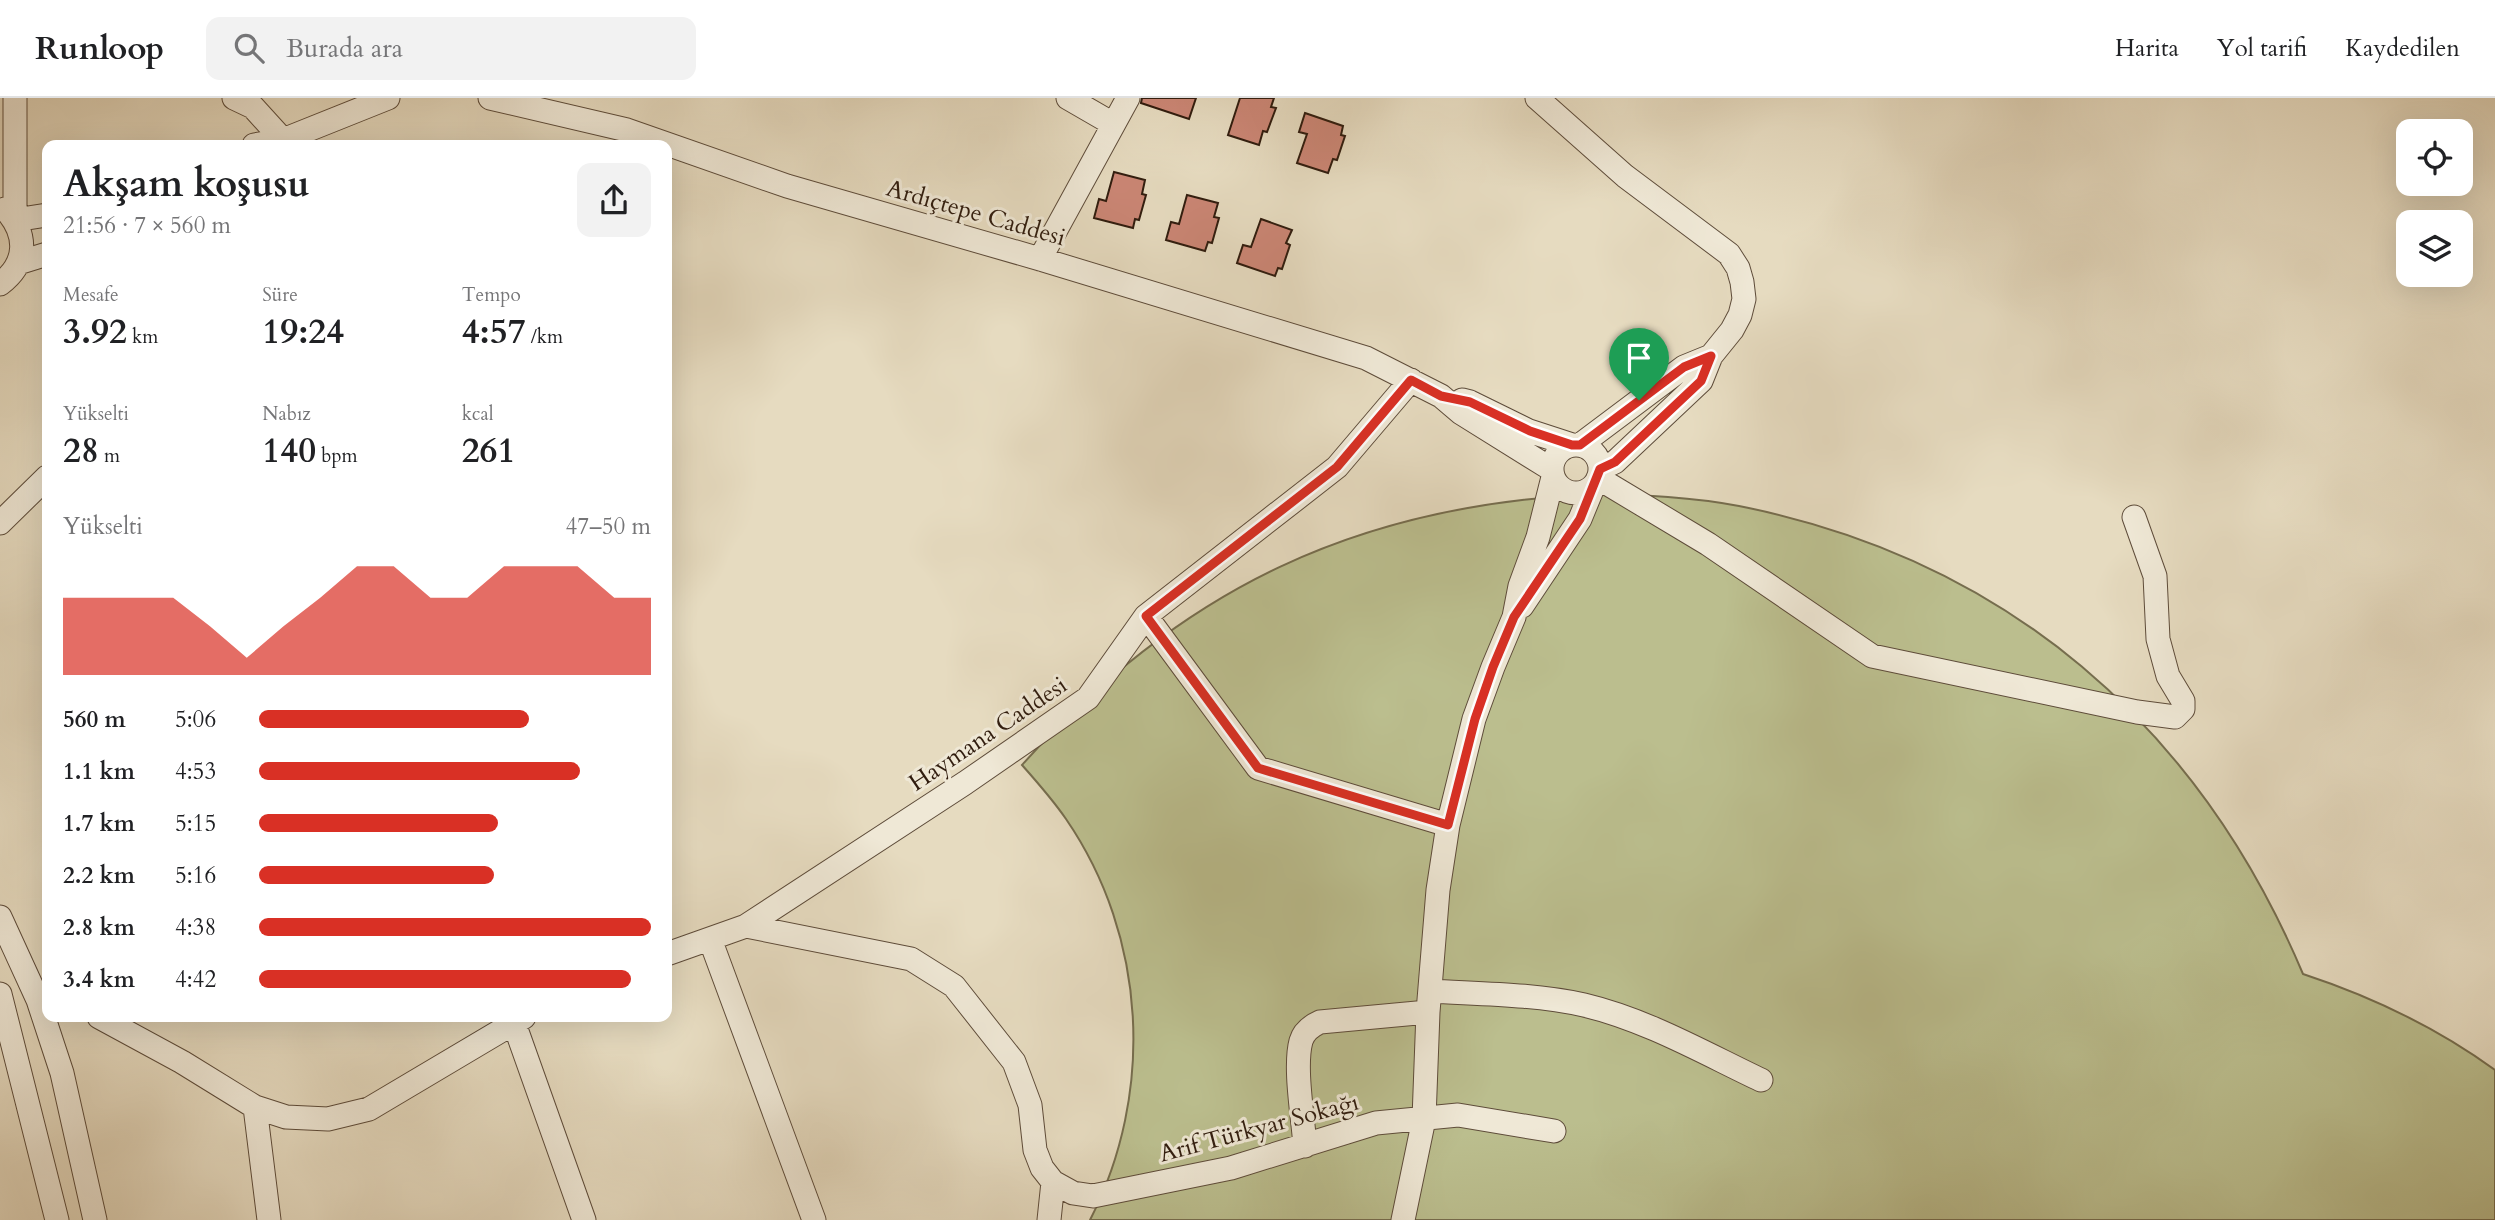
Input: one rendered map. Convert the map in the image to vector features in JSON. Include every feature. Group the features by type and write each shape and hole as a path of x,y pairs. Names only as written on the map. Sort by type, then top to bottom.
{"street":[{"path":"1,284 18,264 22,249 21,234 8,213 15,98"},
{"path":"234,98 253,107 277,140"},
{"path":"286,140 388,98"},
{"name":"Ardıçtepe Caddesi","path":"490,98 542,104 656,140"},
{"path":"1069,98 1113,124"},
{"path":"1040,259 1128,98"},
{"path":"1537,98 1625,176 1729,254 1738,268 1744,299 1736,323 1711,356 1701,381 1597,477 1588,490 1571,493 1557,485 1552,473"},
{"name":"Ardıçtepe Caddesi","path":"672,145 787,186 1366,358 1441,396 1461,413 1552,473"},
{"path":"8,213 42,215"},
{"path":"18,264 42,256"},
{"path":"1514,617 1520,586 1538,537 1557,453 1576,445 1684,367 1711,356"},
{"name":"Haymana Caddesi","path":"672,952 746,926 965,783 1088,698 1146,616 1337,467 1411,380"},
{"name":"Ardıçtepe Caddesi","path":"1441,396 1470,402 1530,431 1576,445"},
{"path":"1403,1220 1424,1119 1429,1001 1438,890 1448,825 1475,719 1514,617 1580,519 1597,477 1594,454 1588,448 1576,445"},
{"path":"1597,477 1708,544 1872,656 2137,712 2175,717 2182,712 2183,701 2168,676 2158,639 2155,576 2134,517"},
{"path":"0,523 42,482"},
{"path":"1146,616 1258,768 1448,825"},
{"path":"0,916 42,999"},
{"path":"746,926 911,960 954,986 1014,1062 1030,1105 1035,1150 1042,1168 1053,1182 1049,1220"},
{"path":"710,939 814,1220"},
{"path":"0,994 57,1220"},
{"path":"1305,1146 1300,1065 1301,1042 1308,1028 1320,1022 1429,1001 1554,1000 1584,1005 1649,1027 1761,1080"},
{"path":"49,1022 95,1220"},
{"path":"108,1022 182,1062 255,1107 286,1117 328,1119 369,1109 516,1022"},
{"path":"520,1022 584,1220"},
{"path":"255,1107 269,1220"},
{"name":"Arif Türkyar Sokağı","path":"1053,1182 1073,1193 1093,1196 1231,1168 1376,1123 1406,1119 1458,1115 1554,1131"}],"green space":[{"path":"1597,494 1668,497 1721,503 1836,531 1925,566 2007,612 2082,666 2149,730 2208,803 2260,885 2303,974 2403,1014 2473,1054 2495,1070 2495,1220 1090,1220 1111,1171 1125,1120 1132,1068 1133,1016 1126,964 1113,914 1093,865 1066,819 1022,765 1083,703 1145,649 1211,604 1280,567 1352,537 1429,516 1510,501"}],"building":[{"path":"1142,98 1196,98 1189,119 1141,103"},
{"path":"1240,98 1274,98 1271,107 1276,108 1267,132 1263,131 1259,145 1228,135"},
{"path":"1305,113 1343,126 1341,135 1345,136 1337,160 1333,159 1328,173 1297,163 1307,134 1299,132"},
{"path":"1114,172 1145,180 1142,194 1146,195 1139,220 1135,219 1133,228 1094,218 1099,199 1106,201"},
{"path":"1187,195 1218,203 1214,217 1219,218 1212,243 1208,242 1205,251 1166,240 1171,222 1179,224"},
{"path":"1261,219 1292,230 1286,243 1290,245 1282,269 1278,268 1275,276 1237,263 1243,245 1251,247"}],"route":[{"path":"1711,356 1701,381 1615,462 1600,469 1580,519 1514,617 1475,719 1458,776 1448,825 1258,768 1146,616 1337,467 1411,380 1441,396 1470,402 1530,431 1572,445 1580,445 1639,400 1684,367 1711,356"}]}
